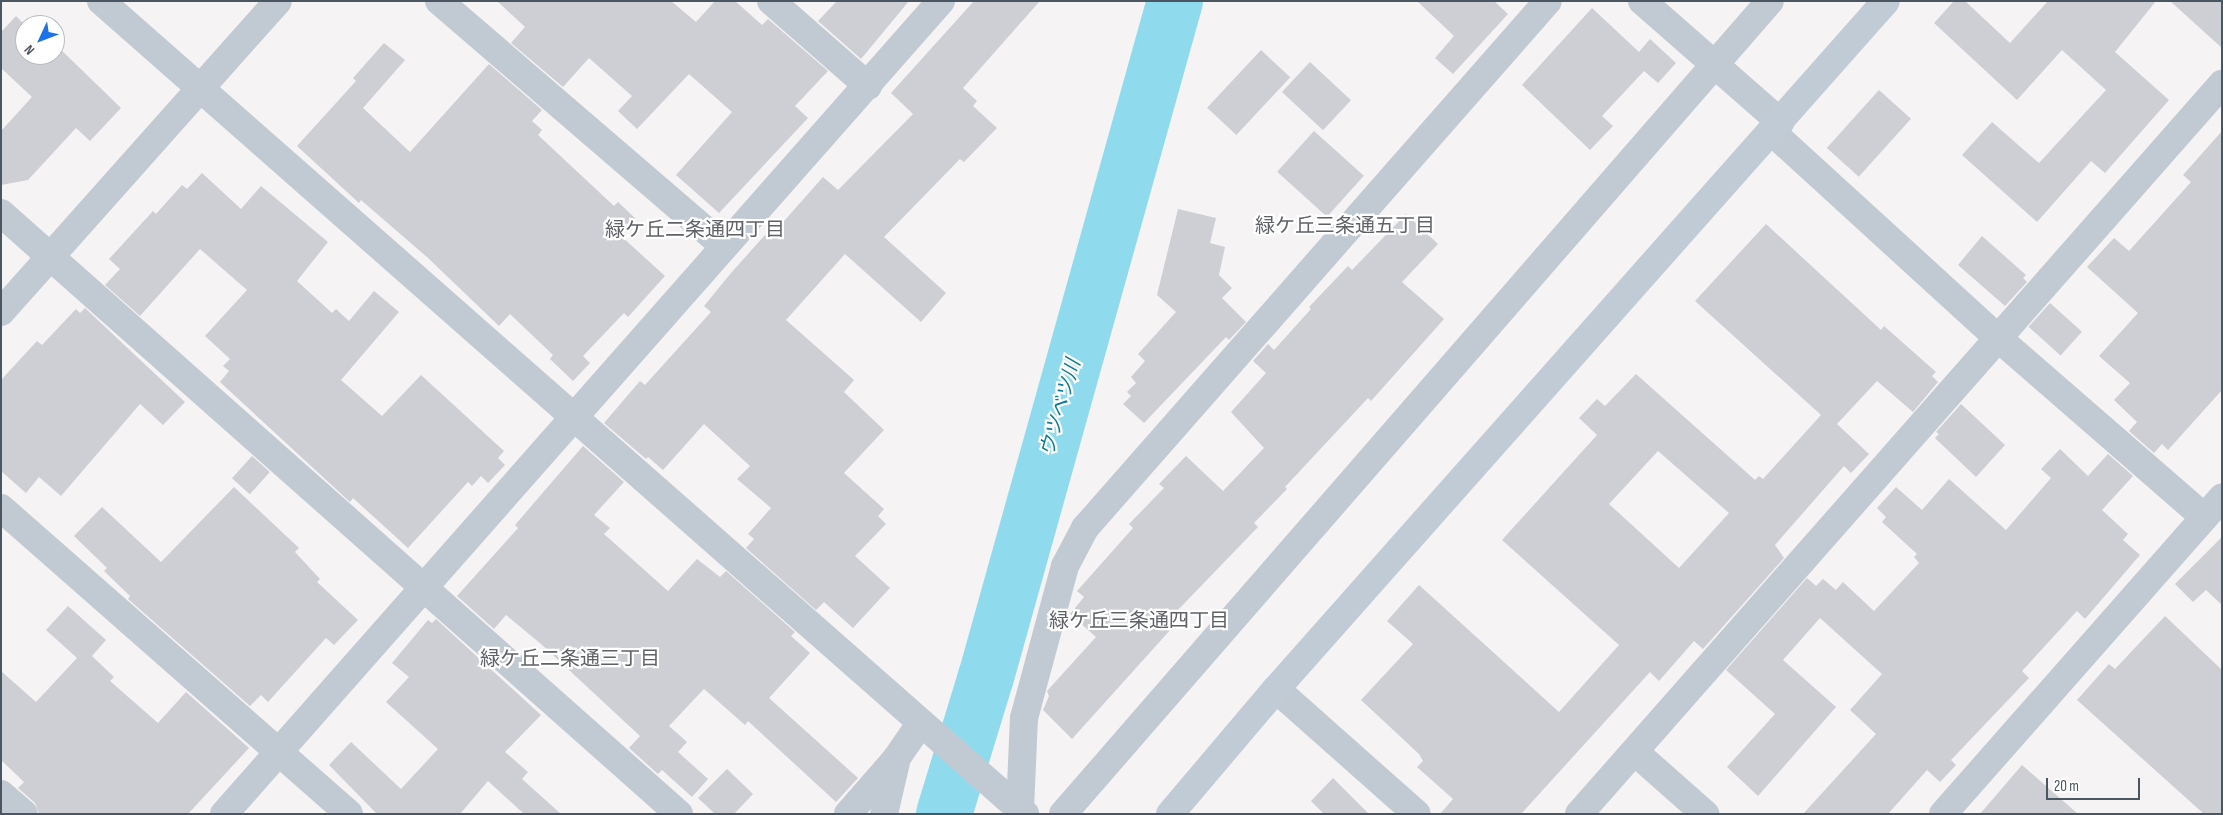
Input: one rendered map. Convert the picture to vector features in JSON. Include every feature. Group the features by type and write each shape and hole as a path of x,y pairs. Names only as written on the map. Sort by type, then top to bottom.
{"street":[{"path":"102,1 574,415 925,729 1022,811"},
{"path":"1,312 278,1"},
{"path":"440,1 724,246"},
{"path":"771,1 868,86"},
{"path":"224,814 941,1"},
{"path":"1022,811 1024,718 1065,566 1085,528 1548,1"},
{"path":"1642,1 1715,66 1775,127 1998,338 2204,517"},
{"path":"1063,814 1770,1"},
{"path":"1170,814 1276,689 1886,1"},
{"path":"1579,814 2222,84"},
{"path":"1,212 679,814"},
{"path":"1943,814 2222,497"},
{"path":"1,508 280,751 349,814"},
{"path":"1276,689 1417,814"},
{"path":"848,814 925,729"},
{"path":"1635,752 1705,814"},
{"path":"884,814 896,759"},
{"path":"1,794 24,814"}],"building":[{"path":"497,1 671,1 696,22 715,1 735,1 762,25 768,19 828,71 795,106 808,118 719,213 676,175 732,112 689,74 637,129 618,111 632,96 589,58 563,87 511,43 525,27"},
{"path":"837,1 909,1 861,59 818,21"},
{"path":"974,1 1040,1 963,88 977,101 973,106 997,128 964,162 960,159 884,237 946,293 921,322 845,254 786,320 854,380 844,392 884,430 844,473 884,509 878,516 886,524 855,556 890,588 853,628 824,602 816,610 746,548 754,539 748,534 771,508 737,479 750,466 704,424 663,470 648,457 646,459 604,423 640,381 645,385 711,312 704,306 731,273 765,235 769,238 823,177 838,190 913,114 891,93"},
{"path":"1417,1 1494,1 1508,14 1453,74 1435,58 1454,36"},
{"path":"1954,1 1965,1 2010,43 2048,1 2156,1 2115,52 2169,100 2105,173 2091,161 2037,222 1962,155 1992,122 2039,163 2106,90 2062,50 2017,100 1934,23"},
{"path":"2170,1 2222,1 2222,48"},
{"path":"1592,8 1639,52 1650,39 1676,63 1658,83 1644,71 1602,116 1613,126 1590,150 1522,85"},
{"path":"15,17 15,65 65,65 65,54 121,108 90,141 76,128 28,180 1,185 1,131 32,97 1,68 1,32"},
{"path":"384,43 405,60 363,108 410,152 489,64 542,110 532,121 542,130 538,135 614,206 618,202 636,219 621,236 665,276 628,317 624,313 583,356 590,363 573,381 550,359 553,355 510,314 499,326 428,258 361,200 359,203 297,146 356,81 353,78"},
{"path":"1261,50 1290,77 1236,135 1207,108"},
{"path":"1310,62 1351,100 1323,130 1282,92"},
{"path":"1879,90 1911,119 1859,177 1827,148"},
{"path":"1314,131 1364,176 1327,217 1277,172"},
{"path":"2222,131 2222,390 2168,450 2162,444 2154,453 2129,431 2137,422 2114,400 2130,383 2099,356 2138,313 2087,267 2114,238 2129,251 2191,182 2183,175"},
{"path":"202,173 241,209 261,186 328,242 297,281 332,313 336,309 349,321 374,291 399,312 341,380 382,416 421,375 504,451 498,458 505,465 488,483 481,476 472,486 468,482 408,548 353,498 350,502 220,382 229,371 223,366 230,359 205,336 247,290 200,249 140,316 105,285 120,269 109,259 153,211 156,214 182,185 187,189"},
{"path":"1178,209 1216,218 1210,243 1225,247 1219,275 1232,288 1222,298 1246,322 1229,340 1226,337 1144,423 1123,404 1131,396 1127,392 1136,383 1131,377 1145,361 1138,354 1176,312 1157,295"},
{"path":"1406,214 1438,244 1402,282 1444,319 1371,401 1368,398 1285,487 1287,489 1254,523 1258,527 1175,613 1181,618 1072,739 1043,710 1049,696 1047,691 1096,637 1070,614 1084,597 1077,591 1133,528 1129,524 1164,488 1159,484 1186,456 1223,491 1264,448 1231,412 1266,373 1253,361 1268,344 1274,350 1311,309 1309,307 1348,266 1352,270"},
{"path":"1766,224 1881,330 1884,326 1936,372 1932,376 1938,382 1913,412 1877,381 1837,424 1869,454 1851,473 1844,466 1775,545 1784,558 1703,649 1694,641 1659,681 1650,672 1521,814 1440,814 1453,799 1417,767 1423,761 1419,754 1361,700 1413,644 1387,621 1419,585 1559,712 1619,645 1502,540 1597,435 1579,418 1597,399 1605,406 1636,374 1755,480 1759,476 1763,479 1821,415 1695,301","holes":["1658,451 1729,513 1679,568 1609,504"]},
{"path":"1982,236 2026,275 2023,278 2027,282 2005,306 1958,265"},
{"path":"2050,303 2082,332 2061,356 2029,327"},
{"path":"85,308 185,402 163,425 140,404 61,496 39,477 26,493 1,471 1,380 37,341 42,345 76,309 80,313"},
{"path":"1961,404 2005,445 1976,477 1935,438 1939,434 1936,432"},
{"path":"583,446 624,482 594,515 610,528 604,534 668,591 697,559 720,577 726,571 795,632 791,636 810,653 769,698 858,778 836,802 748,721 745,725 704,689 669,726 687,742 678,752 708,779 692,797 662,770 658,774 629,748 640,736 541,644 506,615 494,629 457,596 518,528 515,525"},
{"path":"2060,449 2088,476 2108,454 2133,476 2102,510 2128,534 2123,540 2140,555 2085,619 2077,611 2022,671 2029,678 1951,760 1956,765 1940,782 1927,770 1888,814 1803,814 1876,734 1850,710 1882,674 1820,618 1783,660 1836,707 1758,796 1727,767 1775,714 1726,670 1807,578 1816,586 1823,579 1836,590 1843,582 1874,611 1919,563 1914,557 1917,554 1882,522 1886,517 1877,508 1896,487 1922,510 1949,479 2006,530 2051,478 2041,469"},
{"path":"252,456 270,472 250,494 232,478"},
{"path":"234,487 299,548 295,552 320,579 317,582 358,620 334,645 326,638 268,702 261,695 250,706 128,599 130,596 104,571 107,568 74,536 102,507 161,562"},
{"path":"2222,537 2222,605 2206,590 2193,602 2175,584"},
{"path":"68,606 106,640 92,656 114,677 110,681 158,723 186,692 249,748 188,814 39,814 35,803 18,788 24,782 1,760 1,671 36,702 77,658 46,630"},
{"path":"2165,616 2222,670 2222,814 2204,814 2077,700 2109,664 2115,669"},
{"path":"436,619 541,715 505,752 528,772 522,779 561,814 524,814 488,781 460,814 377,814 329,765 351,742 401,789 438,749 386,702 409,677 392,663 428,620 432,623"},
{"path":"2022,765 2078,814 1980,814"},
{"path":"727,769 753,794 734,814 715,814 698,798"},
{"path":"1333,778 1369,814 1324,814 1311,801"}],"waterway":[{"name":"ウツベツ川","path":"944,814 986,677 1175,1"}],"district":[{"name":"緑ケ丘三条通五丁目","path":"1345,226"},
{"name":"緑ケ丘二条通四丁目","path":"695,230"},
{"name":"緑ケ丘三条通四丁目","path":"1139,621"},
{"name":"緑ケ丘二条通三丁目","path":"570,659"}]}
